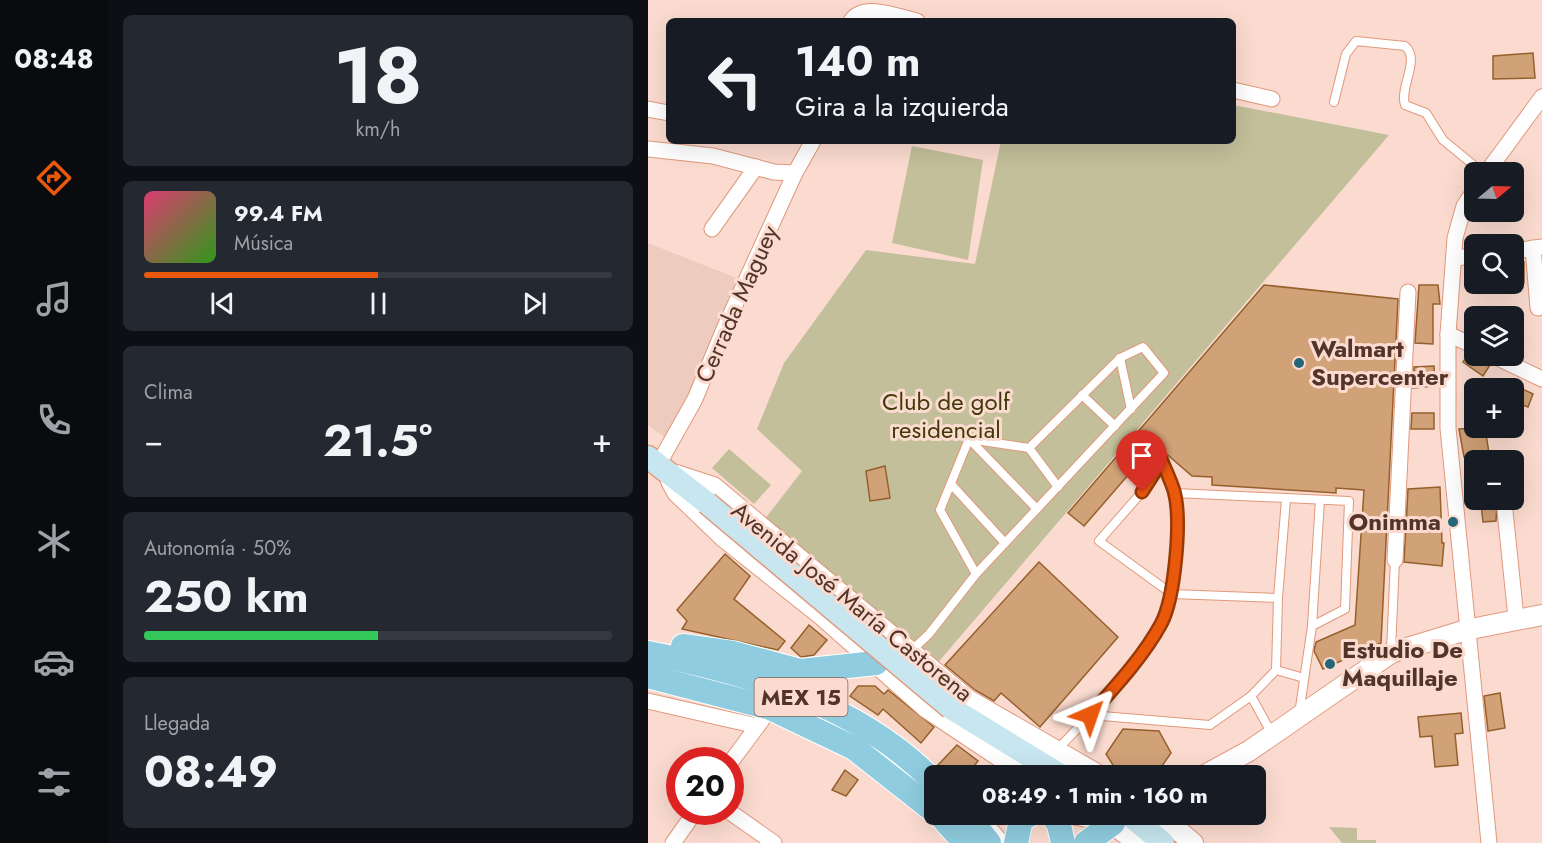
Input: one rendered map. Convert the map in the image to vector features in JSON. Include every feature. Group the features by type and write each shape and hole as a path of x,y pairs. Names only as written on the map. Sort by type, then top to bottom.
{"main road":[{"name":"Avenida José María Castorena","path":"657,465 707,503 951,708 1044,765"},
{"path":"648,643 733,653 800,671 876,663"},
{"name":"MEX 15","path":"648,653 702,664 783,688 871,729 924,771"},
{"name":"MEX 15","path":"648,676 854,748 924,799"},
{"name":"MEX 15","path":"953,825 965,843"},
{"name":"MEX 15","path":"961,825 989,843"},
{"path":"1059,825 1063,843"},
{"path":"1086,843 1107,825"},
{"path":"1131,825 1163,843"}],"street":[{"path":"853,18 864,11 901,18"},
{"path":"1236,91 1272,99"},
{"path":"1494,162 1542,97"},
{"path":"648,109 666,112"},
{"name":"Cerrada Maguey","path":"657,465 695,399 723,328 811,144"},
{"path":"648,149 713,156 795,174"},
{"path":"712,229 756,167"},
{"path":"1464,206 1455,238 1448,334 1448,428 1466,630 1489,843"},
{"path":"1538,248 1538,308"},
{"path":"1454,258 1464,257"},
{"path":"1395,560 1408,292"},
{"path":"1448,334 1464,341"},
{"path":"1515,366 1542,379"},
{"name":"Avenida José María Castorena","path":"657,465 713,487 968,700 1082,765"},
{"name":"Avenida José María Castorena","path":"657,465 677,492 725,538 823,616 927,708 1004,765"},
{"path":"1505,511 1516,618"},
{"path":"1224,765 1273,735 1390,653 1466,630 1516,618 1542,615"},
{"path":"648,701 764,717 742,747"},
{"path":"744,822 774,843"},
{"path":"673,843 686,825"},
{"path":"1123,825 1138,843"},
{"path":"1172,825 1193,843"}],"lane":[{"path":"1334,102 1346,54 1356,41 1406,46 1411,58 1403,98 1405,105 1426,113 1443,140 1470,162"},
{"path":"876,663 910,653 976,574 1164,374 1143,347 1120,358 1029,448"},
{"path":"1120,358 1131,409"},
{"path":"1082,395 1115,426"},
{"path":"969,439 1029,448 1058,487"},
{"path":"969,439 940,510 976,574"},
{"path":"969,439 1037,509"},
{"path":"1057,750 1119,683 1162,623 1172,594 1177,529 1175,492 1162,461 1142,492 1099,541 1172,594 1278,598"},
{"path":"951,484 1005,543"},
{"path":"1175,492 1350,501 1345,609 1312,626"},
{"path":"1090,715 1210,725 1251,696 1276,670 1278,598 1286,499"},
{"path":"1299,716 1312,626 1320,500"},
{"path":"1390,653 1395,560"},
{"path":"1276,670 1304,678"},
{"path":"1251,696 1273,735"},
{"path":"948,825 951,843"}],"shaded area":[{"path":"648,243 739,279 699,384 666,438 648,425"}],"green space":[{"name":"Club de golf residencial","path":"1236,106 1389,135 935,666 761,524 802,471 757,429 784,363 866,250 975,264 1000,144 1236,144"},
{"path":"912,146 983,160 968,260 892,243"},
{"path":"729,449 771,485 754,504 712,468"},
{"path":"1329,827 1357,828 1357,840 1376,840 1376,843 1342,843"}],"building":[{"path":"1533,53 1535,78 1493,79 1493,56"},
{"name":"Walmart Supercenter","path":"1264,285 1398,299 1381,643 1323,669 1314,651 1316,642 1355,625 1364,490 1336,488 1336,493 1212,485 1212,477 1192,476 1155,444 1084,526 1068,513"},
{"path":"1419,285 1438,285 1440,304 1433,304 1433,344 1415,343"},
{"path":"1434,366 1435,386 1413,388 1414,367"},
{"path":"1469,366 1489,366 1483,376"},
{"path":"1524,390 1533,394 1528,407 1524,406"},
{"path":"1412,413 1434,413 1434,429 1411,429"},
{"path":"1459,429 1464,429 1464,438 1487,438 1489,450 1464,450 1464,457"},
{"path":"885,466 890,498 870,501 866,471"},
{"path":"1440,487 1442,543 1444,543 1442,566 1404,562 1408,489"},
{"path":"1482,510 1497,510 1496,521 1483,522"},
{"path":"725,554 750,576 734,599 785,641 778,650 682,629 687,621 677,610"},
{"path":"1039,562 1118,637 1040,727 1001,693 994,701 975,690 945,665"},
{"path":"809,625 827,640 814,655 801,657 791,648"},
{"path":"858,686 875,686 884,694 888,690 934,727 921,743 883,709 878,715 850,696"},
{"path":"1500,693 1505,728 1488,731 1484,696"},
{"path":"1461,713 1463,733 1455,734 1458,765 1435,767 1432,736 1420,737 1418,717"},
{"path":"1123,729 1159,731 1171,753 1163,765 1113,765 1106,754"},
{"path":"957,745 978,761 975,765 938,765"},
{"path":"845,770 858,780 846,796 832,790"}],"place":[{"name":"Walmart Supercenter","path":"1299,363"},
{"name":"Onimma","path":"1453,522"},
{"name":"Estudio De Maquillaje","path":"1330,664"}],"route":[{"path":"1090,715 1119,683 1162,623 1172,594 1177,529 1175,492 1162,461 1142,492"}]}
